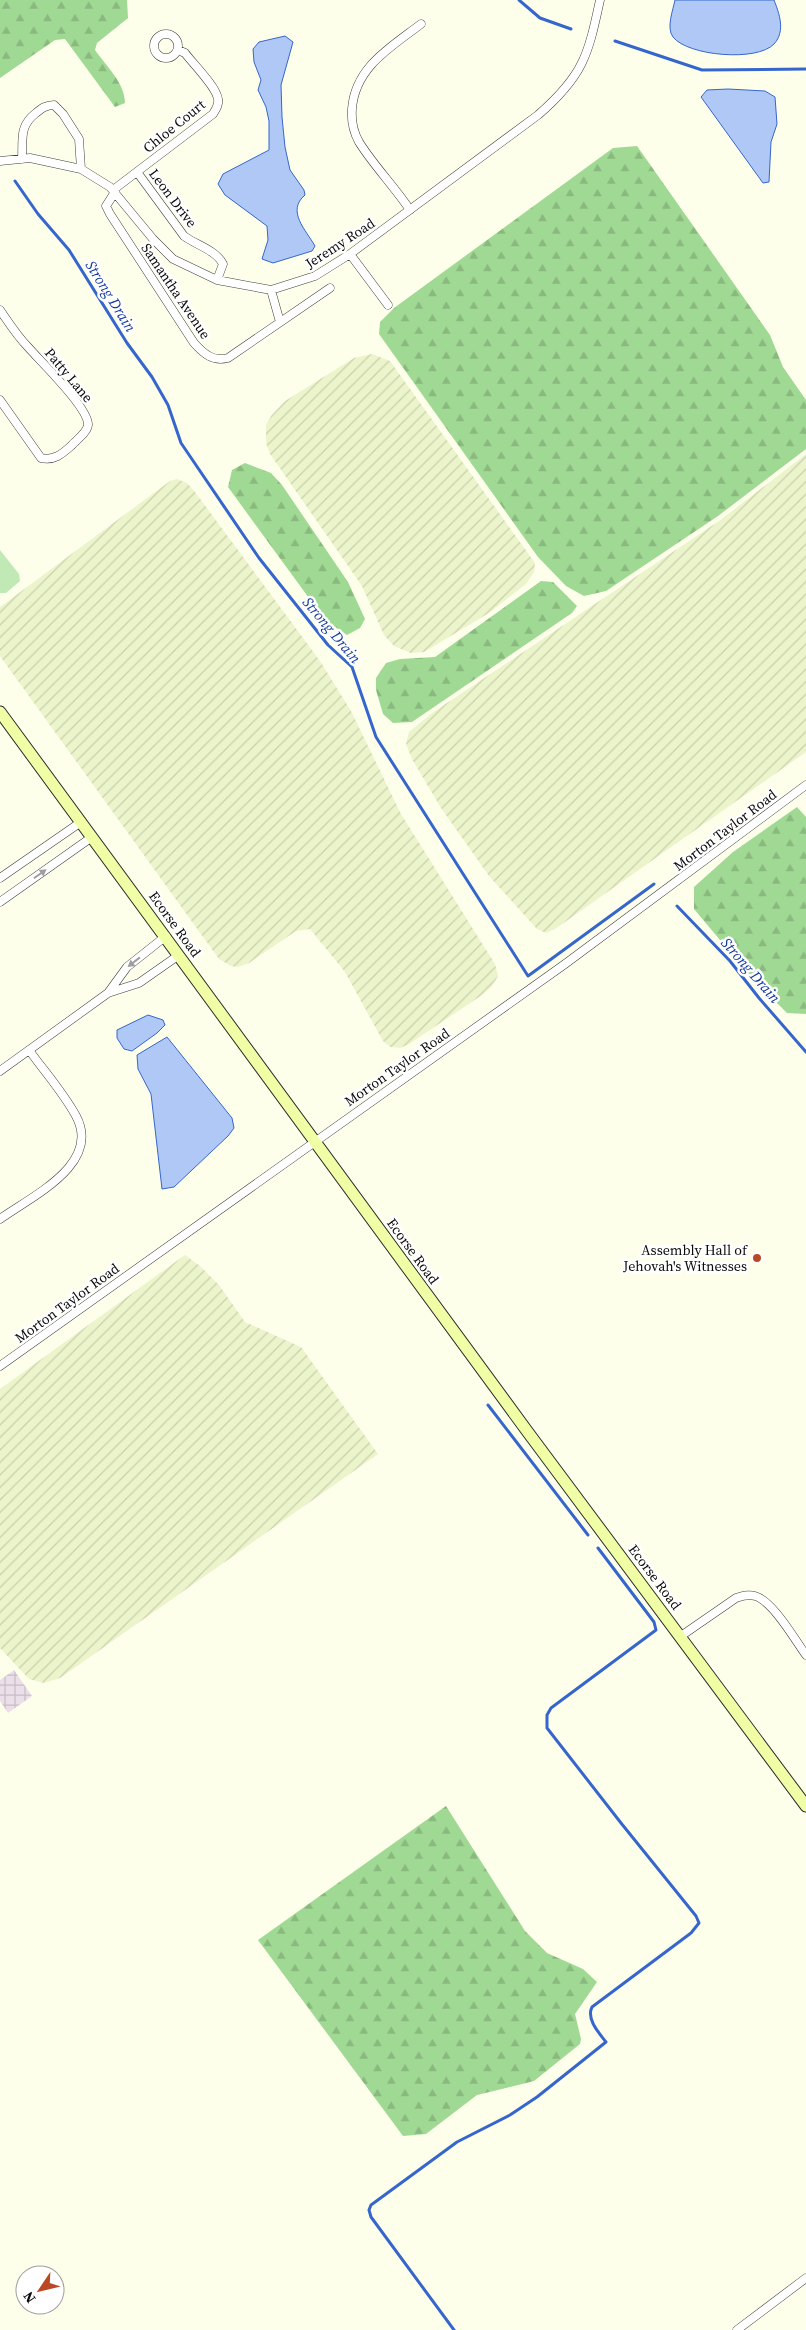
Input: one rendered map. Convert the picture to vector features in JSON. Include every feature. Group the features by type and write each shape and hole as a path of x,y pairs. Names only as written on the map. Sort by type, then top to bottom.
{"main road":[{"name":"Ecorse Road","path":"0,712 166,936 526,1431 681,1636 806,1806"}],"street":[{"name":"Jeremy Road","path":"0,161 43,160 81,169 94,175 114,191 172,259 217,280 271,290 315,276 350,254 538,115 561,95 577,72 588,50 600,0"},
{"path":"410,210 360,143 352,128 351,116 353,96 364,71 421,24"},
{"name":"Chloe Court","path":"114,191 213,114 217,107 218,100 215,92 185,53 178,50"},
{"path":"22,159 24,124 27,119 45,106 54,106 63,114 79,139 81,169"},
{"name":"Leon Drive","path":"137,172 184,236 194,244 220,257 223,264 217,280"},
{"name":"Samantha Avenue","path":"114,191 106,206 110,214 194,344 203,352 220,360 228,358 330,288"},
{"path":"350,254 388,305"},
{"path":"271,290 280,322"},
{"name":"Patty Lane","path":"0,310 28,348 48,367 85,415 88,425 86,430 63,453 50,460 41,458 0,400"},
{"name":"Morton Taylor Road","path":"0,1366 565,964 806,785"},
{"path":"0,878 80,822"},
{"path":"0,902 92,837"},
{"path":"108,994 126,967 166,936"},
{"path":"0,1071 108,994 139,983 179,955"},
{"path":"0,1218 70,1168 77,1156 81,1142 80,1128 75,1115 29,1050"},
{"path":"681,1636 736,1598 748,1595 755,1596 770,1606 806,1655"},
{"path":"737,2330 806,2278"}],"shaded area":[{"path":"14,1670 32,1696 8,1713 0,1701 0,1680"}],"green space":[{"path":"0,0 127,0 128,18 97,43 95,50 122,89 125,103 115,107 65,39 55,40 0,78"},
{"path":"637,146 770,335 783,367 806,400 806,449 718,516 606,591 584,596 566,586 538,557 379,334 380,322 394,308 613,148"},
{"path":"372,354 390,361 535,563 534,572 526,584 489,613 424,652 411,653 394,646 384,635 362,586 270,454 266,443 266,425 271,416 285,401 354,358"},
{"path":"806,454 806,752 555,929 546,933 537,929 489,876 441,808 412,759 406,744 409,732 432,713 719,521"},
{"path":"245,463 271,473 282,485 348,582 365,619 360,628 347,635 325,620 228,487 232,470"},
{"path":"177,479 187,483 195,492 320,661 351,711 401,814 495,964 498,976 492,986 482,995 409,1044 400,1048 390,1047 383,1041 345,972 310,929 296,931 249,963 238,967 231,966 219,959 0,656 0,607 170,481"},
{"path":"0,550 19,574 20,581 6,593 0,593"},
{"path":"541,581 553,582 577,606 572,613 412,722 393,723 383,714 376,690 376,678 386,663 400,659 435,657"},
{"path":"797,807 806,817 806,1014 787,1013 751,977 694,909 694,887 733,852"},
{"path":"185,1255 200,1266 219,1285 245,1322 301,1347 378,1454 60,1678 44,1683 29,1679 0,1648 0,1389"},
{"path":"446,1806 525,1931 547,1953 583,1969 597,1982 575,2014 581,2039 580,2044 534,2081 477,2095 426,2134 403,2136 258,1940"}],"water":[{"path":"675,0 774,0 781,28 778,39 765,50 739,55 693,49 681,43 671,33 671,19"},
{"path":"285,36 293,42 281,85 285,147 290,170 304,190 305,195 297,207 297,214 315,246 312,251 273,263 262,259 268,240 267,226 225,195 218,184 223,174 269,150 269,121 266,107 258,90 261,80 254,62 253,49 259,42"},
{"path":"707,90 765,91 775,97 777,124 771,142 769,182 763,183 701,97"},
{"path":"148,1015 163,1020 165,1025 132,1051 124,1049 117,1038 117,1030"},
{"path":"167,1037 232,1118 234,1128 174,1187 162,1189 151,1094 138,1069 137,1055"}],"waterway":[{"path":"519,0 540,18 571,29"},
{"path":"615,41 702,70 806,69"},
{"name":"Strong Drain","path":"15,181 38,214 69,250 127,343 152,377 168,405 181,443 259,558 328,645 352,667 376,737 528,976 654,884"},
{"name":"Strong Drain","path":"677,906 730,961 806,1052"},
{"path":"488,1405 588,1535"},
{"path":"454,2330 371,2217 369,2210 371,2205 457,2142 510,2115 537,2097 606,2042 592,2021 592,2007 691,1933 699,1923 696,1916 547,1728 547,1715 551,1708 656,1630 654,1622 598,1548"}],"place":[{"name":"Assembly Hall of Jehovah's Witnesses","path":"757,1258"}]}
